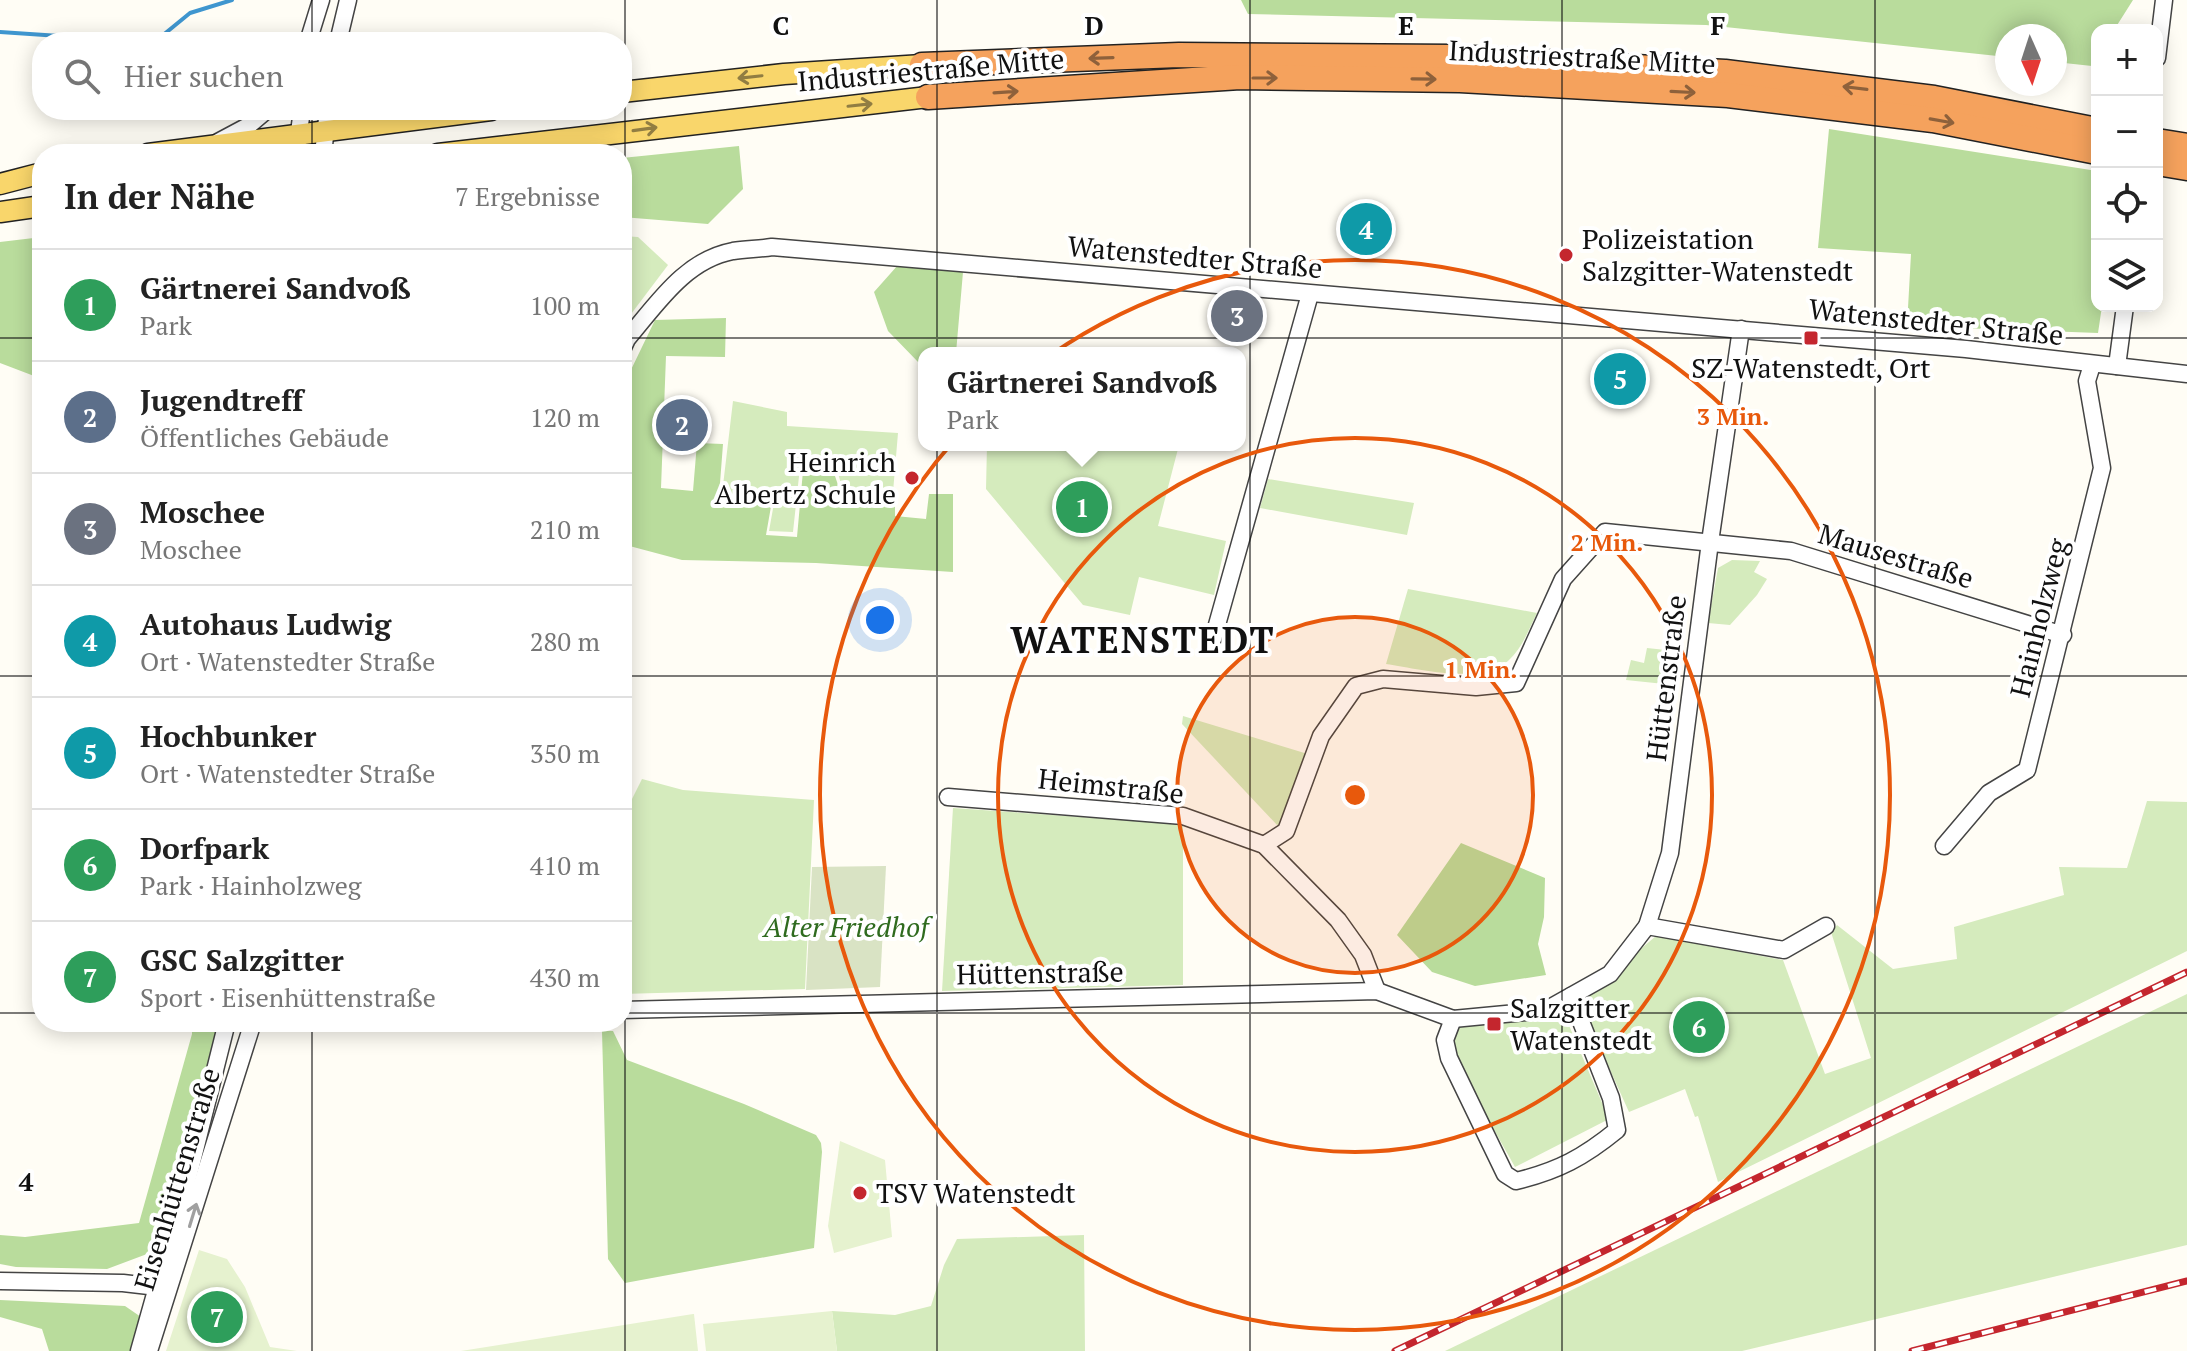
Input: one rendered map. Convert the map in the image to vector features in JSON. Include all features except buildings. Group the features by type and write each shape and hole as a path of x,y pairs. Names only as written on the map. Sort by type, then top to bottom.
{"highway":[{"name":"Industriestraße Mitte","path":"922,65 1179,55 1455,57 1725,72 1934,98 2091,129"},
{"name":"Industriestraße Mitte","path":"928,97 1240,77 1460,80 1728,95 1933,120 2091,151"}],"main road":[{"name":"Industriestraße Mitte","path":"632,91 784,74 922,65"},
{"name":"Industriestraße Mitte","path":"531,144 928,97"},
{"path":"299,144 326,132 416,120"},
{"path":"0,184 32,176"},
{"path":"0,212 32,207"}],"street":[{"path":"311,32 321,0"},
{"path":"341,32 348,0"},
{"path":"2161,24 2164,0"},
{"path":"214,144 255,120"},
{"path":"297,144 301,120"},
{"path":"324,144 327,120"},
{"name":"Watenstedter Straße","path":"632,333 682,276 699,264 731,251 772,247 1966,349 2187,374"},
{"path":"1213,639 1310,294"},
{"path":"2117,366 2124,312"},
{"name":"Hüttenstraße","path":"632,1010 1377,991 1453,1019 1546,1010 1610,974 1647,926 1670,853 1741,329"},
{"name":"Hainholzweg","path":"1944,846 1989,793 2027,770 2063,635 2102,468 2087,381 2092,365"},
{"name":"Mausestraße","path":"1264,845 1286,831 1321,736 1356,686 1383,679 1476,687 1516,683 1563,579 1605,532 1791,551 2063,635"},
{"name":"Heimstraße","path":"948,797 1183,816 1264,845"},
{"path":"1264,845 1338,920 1363,955 1377,991"},
{"path":"1647,926 1784,950 1826,926"},
{"path":"1453,1019 1445,1040 1449,1058 1505,1174 1516,1181 1586,1155 1617,1130 1611,1098 1571,996"},
{"name":"Eisenhüttenstraße","path":"149,1351 225,1032"},
{"name":"Eisenhüttenstraße","path":"139,1351 164,1288 250,1032"},
{"path":"0,1281 164,1288"}],"green space":[{"path":"1241,0 2133,0 2118,24 2091,24 2091,66 2067,63 2067,24 1995,24 1995,56 1706,25 1248,14"},
{"path":"1829,129 2091,170 2091,312 2101,312 2098,333 1907,326 1911,254 1818,248"},
{"path":"739,146 743,189 708,224 632,218 632,157"},
{"path":"632,237 638,237 668,265 632,313"},
{"path":"32,238 32,375 0,363 0,242"},
{"path":"898,265 963,272 957,347 918,347 918,362 888,331 874,292"},
{"path":"726,318 725,357 666,356 661,488 693,491 697,443 723,444 719,496 773,495 766,535 797,537 803,471 833,470 842,497 895,498 895,516 926,519 929,494 953,494 953,572 816,563 682,560 632,547 632,368 655,320"},
{"path":"733,401 787,412 787,426 898,433 893,492 843,491 836,466 800,467 793,532 769,531 776,492 722,494"},
{"path":"987,451 1177,451 1158,526 1226,541 1214,595 1139,577 1130,615 1083,605 986,489"},
{"path":"1268,479 1414,503 1407,535 1260,508"},
{"path":"1732,560 1760,561 1754,572 1767,579 1730,625 1708,623 1718,568"},
{"path":"1408,589 1537,613 1517,651 1497,668 1467,674 1386,664"},
{"path":"1647,648 1675,651 1674,685 1626,680 1631,660 1644,663"},
{"path":"1183,716 1311,755 1286,821 1278,826 1182,724"},
{"path":"642,779 683,790 814,800 805,989 632,994 632,799"},
{"path":"2147,801 2187,802 2187,951 1718,1182 1698,1116 1695,1117 1685,1089 1629,1112 1579,1001 1656,936 1783,960 1825,1074 1871,1058 1831,932 1837,925 1893,969 1957,959 1954,927 2064,895 2059,867 2127,868"},
{"path":"953,808 1183,824 1183,985 942,991"},
{"path":"1461,843 1545,878 1544,917 1538,944 1546,975 1475,986 1432,972 1397,935"},
{"name":"Alter Friedhof","path":"886,866 880,987 806,990 812,867"},
{"path":"2187,994 2187,1245 1742,1351 1445,1351"},
{"path":"1562,1009 1609,1119 1515,1167 1454,1059 1449,1041 1456,1023"},
{"path":"217,1032 178,1203 163,1248 107,1269 0,1264 0,1235 25,1237 139,1223 192,1034"},
{"path":"602,1032 613,1032 627,1060 744,1104 816,1135 821,1143 814,1248 625,1283 608,1259"},
{"name":"TSV Watenstedt","path":"840,1141 885,1160 892,1237 834,1253 828,1226"},
{"path":"1084,1235 1085,1351 837,1351 832,1311 895,1315 931,1306 944,1265 957,1239"},
{"path":"199,1250 227,1259 245,1287 270,1347 297,1351 166,1351"},
{"path":"0,1300 125,1306 141,1317 130,1351 49,1351 42,1329 0,1317"},
{"path":"832,1311 837,1351 706,1351 703,1324"},
{"path":"693,1314 698,1351 461,1351"}],"waterway":[{"path":"167,32 190,13 232,0"},
{"path":"0,32 32,34"}],"railway":[{"path":"1395,1351 2187,972"},
{"path":"1912,1351 2187,1281"}],"place":[{"name":"Autohaus Ludwig","path":"1366,229"},
{"name":"Polizeistation Salzgitter-Watenstedt","path":"1566,255"},
{"name":"Moschee","path":"1237,316"},
{"name":"SZ-Watenstedt, Ort","path":"1811,338"},
{"name":"Hochbunker","path":"1620,379"},
{"name":"Jugendtreff","path":"682,425"},
{"name":"Heinrich Albertz Schule","path":"912,478"},
{"name":"Gärtnerei Sandvoß","path":"1082,507"},
{"name":"Salzgitter Watenstedt","path":"1494,1024"},
{"name":"Dorfpark","path":"1699,1027"},
{"name":"TSV Watenstedt","path":"860,1193"},
{"name":"GSC Salzgitter","path":"217,1317"}],"district":[{"name":"WATENSTEDT","path":"1143,640"}]}
